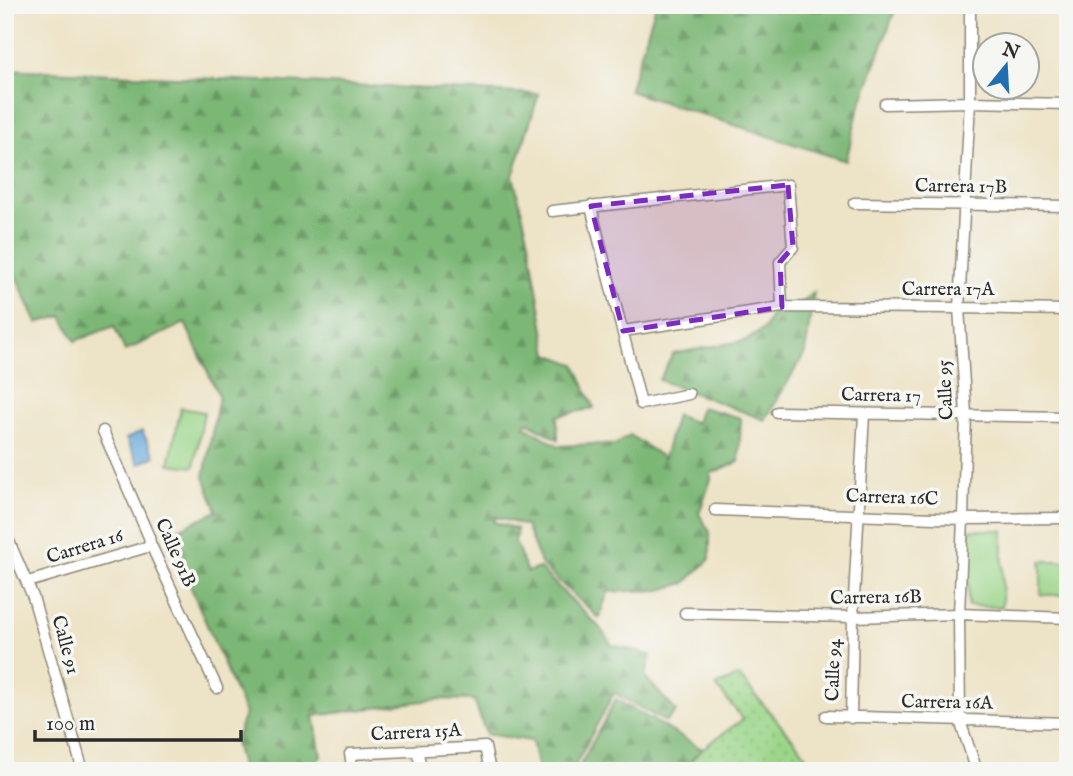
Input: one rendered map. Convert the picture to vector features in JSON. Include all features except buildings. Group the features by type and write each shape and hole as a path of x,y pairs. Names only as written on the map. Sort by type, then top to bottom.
{"street":[{"name":"Calle 95","path":"971,5 970,102 959,308 966,414 959,614 960,721 977,771"},
{"path":"886,104 1068,104"},
{"path":"552,211 788,185 793,247 780,262 782,307"},
{"name":"Carrera 17B","path":"854,203 1068,206"},
{"path":"591,206 641,404 689,394"},
{"name":"Carrera 17A","path":"623,331 782,307 1068,310"},
{"name":"Carrera 17","path":"777,412 1068,417"},
{"name":"Calle 94","path":"850,718 864,414"},
{"name":"Calle 91B","path":"103,431 149,537 149,543 217,688"},
{"name":"Carrera 16C","path":"715,510 963,519 1068,518"},
{"name":"Calle 91","path":"5,532 28,582 83,771"},
{"name":"Carrera 16","path":"28,582 147,547 149,543"},
{"name":"Carrera 16B","path":"685,613 853,617 959,614 1068,618"},
{"name":"Carrera 16A","path":"826,716 1068,723"},
{"name":"Carrera 15A","path":"353,771 350,754 485,747 490,771"},
{"path":"417,750 422,771"}],"highlighted area":[{"path":"788,185 793,247 780,262 782,307 623,331 591,206"}],"green space":[{"path":"656,5 897,5 858,111 846,161 629,91"},
{"path":"5,69 539,94 513,176 529,241 548,354 575,364 594,408 557,416 558,439 527,422 525,426 559,446 615,445 630,435 664,458 676,415 696,423 701,407 741,418 739,462 711,473 699,514 710,532 710,559 685,583 660,590 608,592 599,618 542,566 526,526 496,517 494,522 517,529 515,541 527,572 539,568 599,627 612,645 651,655 645,677 676,711 666,722 614,693 572,771 538,771 532,741 486,734 474,700 438,699 314,716 321,756 309,771 242,771 235,742 245,714 168,534 217,511 204,477 219,396 185,323 125,351 114,326 75,341 62,316 37,323 5,248"},
{"path":"814,292 805,353 765,420 659,380 673,354 747,340 765,328 772,313 794,310"},
{"path":"181,408 204,412 194,467 169,464"},
{"path":"969,530 1003,530 1002,607 968,606"},
{"path":"1041,561 1066,561 1066,595 1041,595"},
{"path":"739,676 803,751 814,771 681,771 702,749 743,719 716,686"},
{"path":"616,699 702,749 681,771 577,771"}],"water":[{"path":"142,431 155,456 139,464 126,439"}]}
